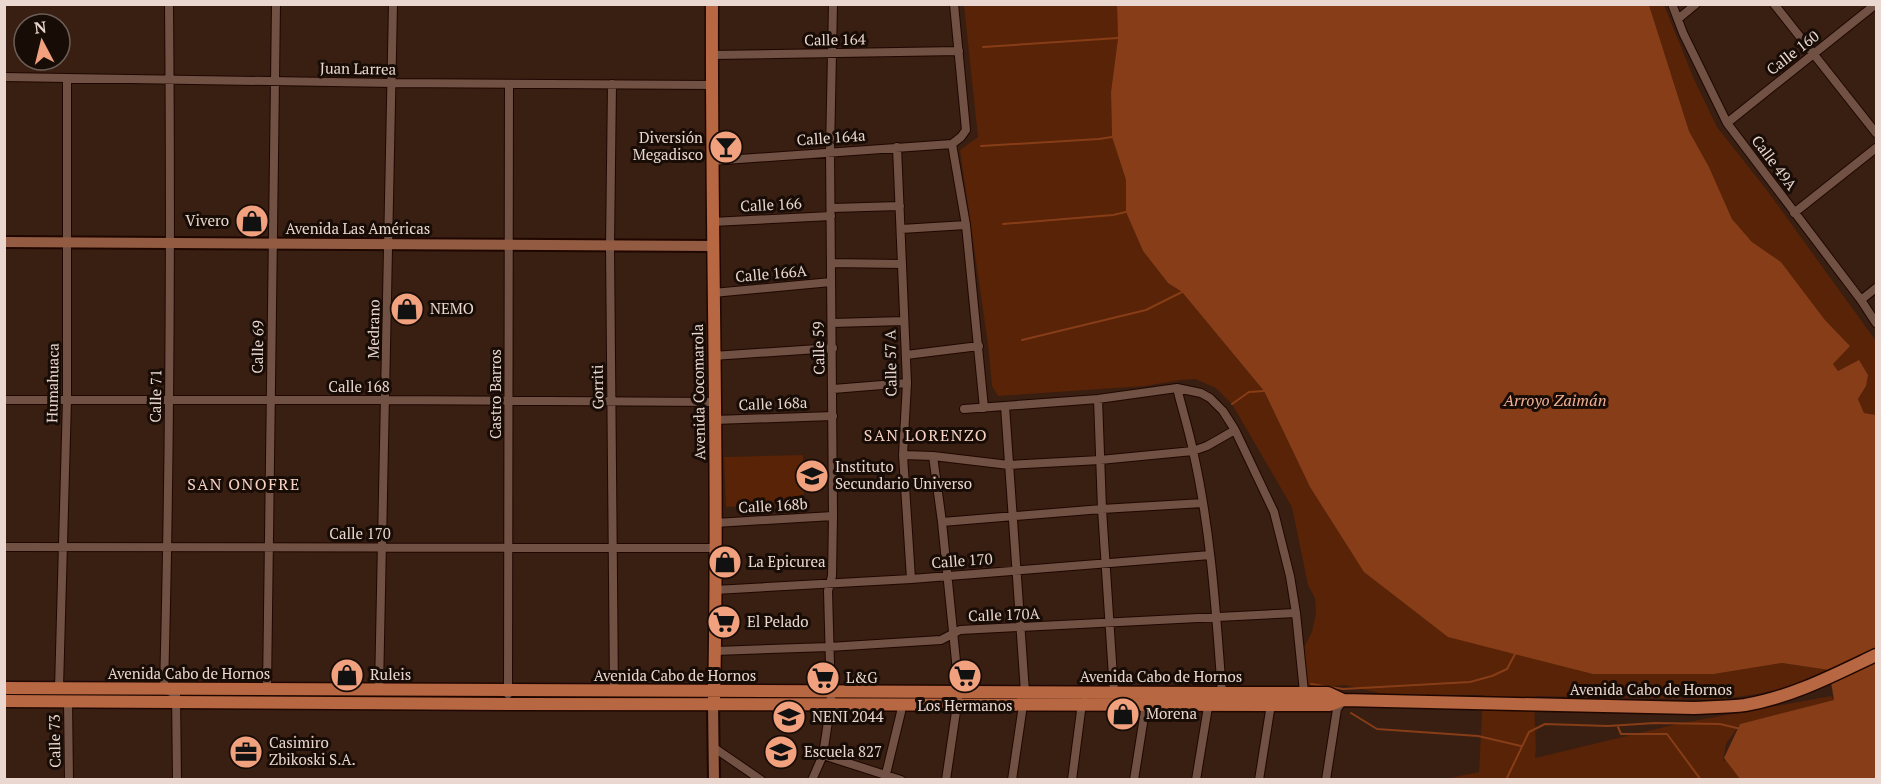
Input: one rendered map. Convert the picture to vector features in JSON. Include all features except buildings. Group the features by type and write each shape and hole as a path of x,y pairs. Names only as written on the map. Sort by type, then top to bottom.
{"main road":[{"name":"Avenida Cocomarola","path":"712,4 711,161 716,590 714,780"},
{"name":"Avenida Las Américas","path":"4,242 712,246"},
{"name":"Avenida Cabo de Hornos","path":"4,701 508,704 714,697 1085,698 1114,692 1214,697 1271,704 1330,705 1343,700 1694,708 1744,705 1775,698 1822,681 1876,655"},
{"name":"Avenida Cabo de Hornos","path":"4,688 614,690 714,697"},
{"name":"Avenida Cabo de Hornos","path":"958,698 1025,692 1146,704 1214,697 1304,692 1328,693 1343,700"}],"street":[{"name":"Calle 71","path":"165,689 171,243 169,4"},
{"name":"Calle 69","path":"267,689 276,4"},
{"name":"Medrano","path":"379,689 393,4"},
{"name":"Calle 59","path":"812,780 823,755 830,698 828,591 832,576 834,416 831,282 833,4"},
{"path":"954,4 966,130 962,137 952,144 966,225 984,408"},
{"name":"Calle 49A","path":"1672,4 1683,33 1727,123 1876,323"},
{"path":"1678,19 1696,4"},
{"path":"1774,4 1876,133"},
{"name":"Calle 160","path":"1727,123 1876,4"},
{"name":"Calle 164","path":"712,55 958,51"},
{"name":"Juan Larrea","path":"4,77 275,82 712,85"},
{"name":"Humahuaca","path":"59,688 67,400 67,79"},
{"name":"Castro Barros","path":"508,704 509,84"},
{"name":"Gorriti","path":"612,84 610,246 614,690"},
{"name":"Calle 164a","path":"711,161 952,144"},
{"name":"Calle 57 A","path":"897,147 907,383 903,455 911,579"},
{"path":"1794,213 1876,148"},
{"name":"Calle 166","path":"712,222 900,206"},
{"path":"901,230 966,225"},
{"path":"832,263 902,264"},
{"name":"Calle 166A","path":"713,293 831,282"},
{"path":"1861,300 1876,288"},
{"path":"832,323 904,321"},
{"path":"906,355 979,346"},
{"path":"713,356 833,348"},
{"path":"833,389 907,383"},
{"path":"964,409 1098,399 1177,388 1201,393 1210,398 1223,411 1235,430 1274,512 1290,576 1304,692"},
{"path":"1177,388 1203,503 1217,617 1214,697 1196,780"},
{"path":"1098,399 1105,564 1114,692"},
{"name":"Calle 168","path":"4,400 714,402"},
{"path":"1005,406 1025,692"},
{"name":"Calle 168a","path":"714,420 834,416"},
{"path":"903,455 933,456 1009,465 1100,459 1193,451 1235,430"},
{"path":"933,456 942,522 958,698 946,780"},
{"path":"942,522 1203,503"},
{"name":"Calle 168b","path":"715,523 833,516"},
{"name":"Calle 170","path":"4,547 715,548"},
{"name":"Calle 170","path":"716,590 911,579 1210,555"},
{"name":"Calle 170A","path":"715,651 941,640 960,630 1296,613"},
{"path":"165,689 176,694 177,780"},
{"path":"1072,780 1085,698"},
{"path":"1326,780 1337,709 1343,700"},
{"name":"Calle 73","path":"68,701 69,780"},
{"path":"1134,780 1146,704"},
{"path":"1259,780 1271,704"},
{"path":"886,777 901,712"},
{"path":"1012,780 1022,712"},
{"path":"713,747 761,780"},
{"path":"823,755 901,780"}],"shaded area":[{"path":"964,5 1117,5 1118,38 1111,92 1112,137 1126,180 1126,212 1143,251 1168,283 1182,292 1264,391 1310,487 1714,674 1782,663 1830,670 1786,687 1724,698 1536,696 1534,704 1535,758 1677,724 1831,696 1835,700 1740,724 1726,744 1723,761 1801,743 1823,779 1446,779 1479,772 1483,695 1388,695 1345,685 1307,688 1302,651 1312,632 1316,613 1315,598 1308,585 1292,507 1232,404 1216,388 1195,379 1145,386 998,396 992,386 960,150 978,137"},
{"path":"1649,5 1664,5 1694,79 1717,127 1766,189 1876,341 1876,415 1864,413 1858,399 1866,386 1859,361 1838,371 1833,364 1849,345 1825,320 1781,262 1752,242 1732,219 1709,167 1689,131"},
{"path":"803,455 804,504 726,507 724,457"}],"water":[{"name":"Arroyo Zaimán","path":"1117,5 1649,5 1689,131 1709,167 1732,219 1752,242 1781,262 1825,320 1850,346 1833,364 1838,371 1859,360 1868,375 1866,386 1858,399 1864,413 1876,415 1876,779 1740,779 1724,758 1740,724 1834,700 1829,670 1782,663 1714,674 1593,674 1448,637 1364,572 1310,487 1264,391 1182,292 1168,283 1143,251 1126,212 1126,180 1112,137 1111,92 1118,38"}],"waterway":[{"path":"983,47 1118,38"},
{"path":"981,146 1112,137"},
{"path":"1003,224 1126,212"},
{"path":"1022,340 1146,310 1182,292"},
{"path":"1232,404 1249,392 1264,391"},
{"path":"1311,684 1343,689 1470,682 1507,669 1515,654"},
{"path":"1351,713 1377,729 1478,736 1521,746"},
{"path":"1506,780 1529,732 1545,724 1608,726 1655,723 1720,724 1741,729"},
{"path":"1618,727 1621,734 1667,734 1701,780"}],"place":[{"name":"Diversión Megadisco","path":"726,147"},
{"name":"Vivero","path":"252,221"},
{"name":"NEMO","path":"407,309"},
{"name":"Instituto Secundario Universo","path":"812,476"},
{"name":"La Epicurea","path":"725,562"},
{"name":"El Pelado","path":"724,622"},
{"name":"Ruleis","path":"347,675"},
{"name":"Los Hermanos","path":"965,676"},
{"name":"L&G","path":"823,678"},
{"name":"Morena","path":"1123,714"},
{"name":"NENI 2044","path":"789,717"},
{"name":"Casimiro Zbikoski S.A.","path":"246,752"},
{"name":"Escuela 827","path":"781,752"}],"district":[{"name":"SAN LORENZO","path":"926,435"},
{"name":"SAN ONOFRE","path":"244,484"}]}
